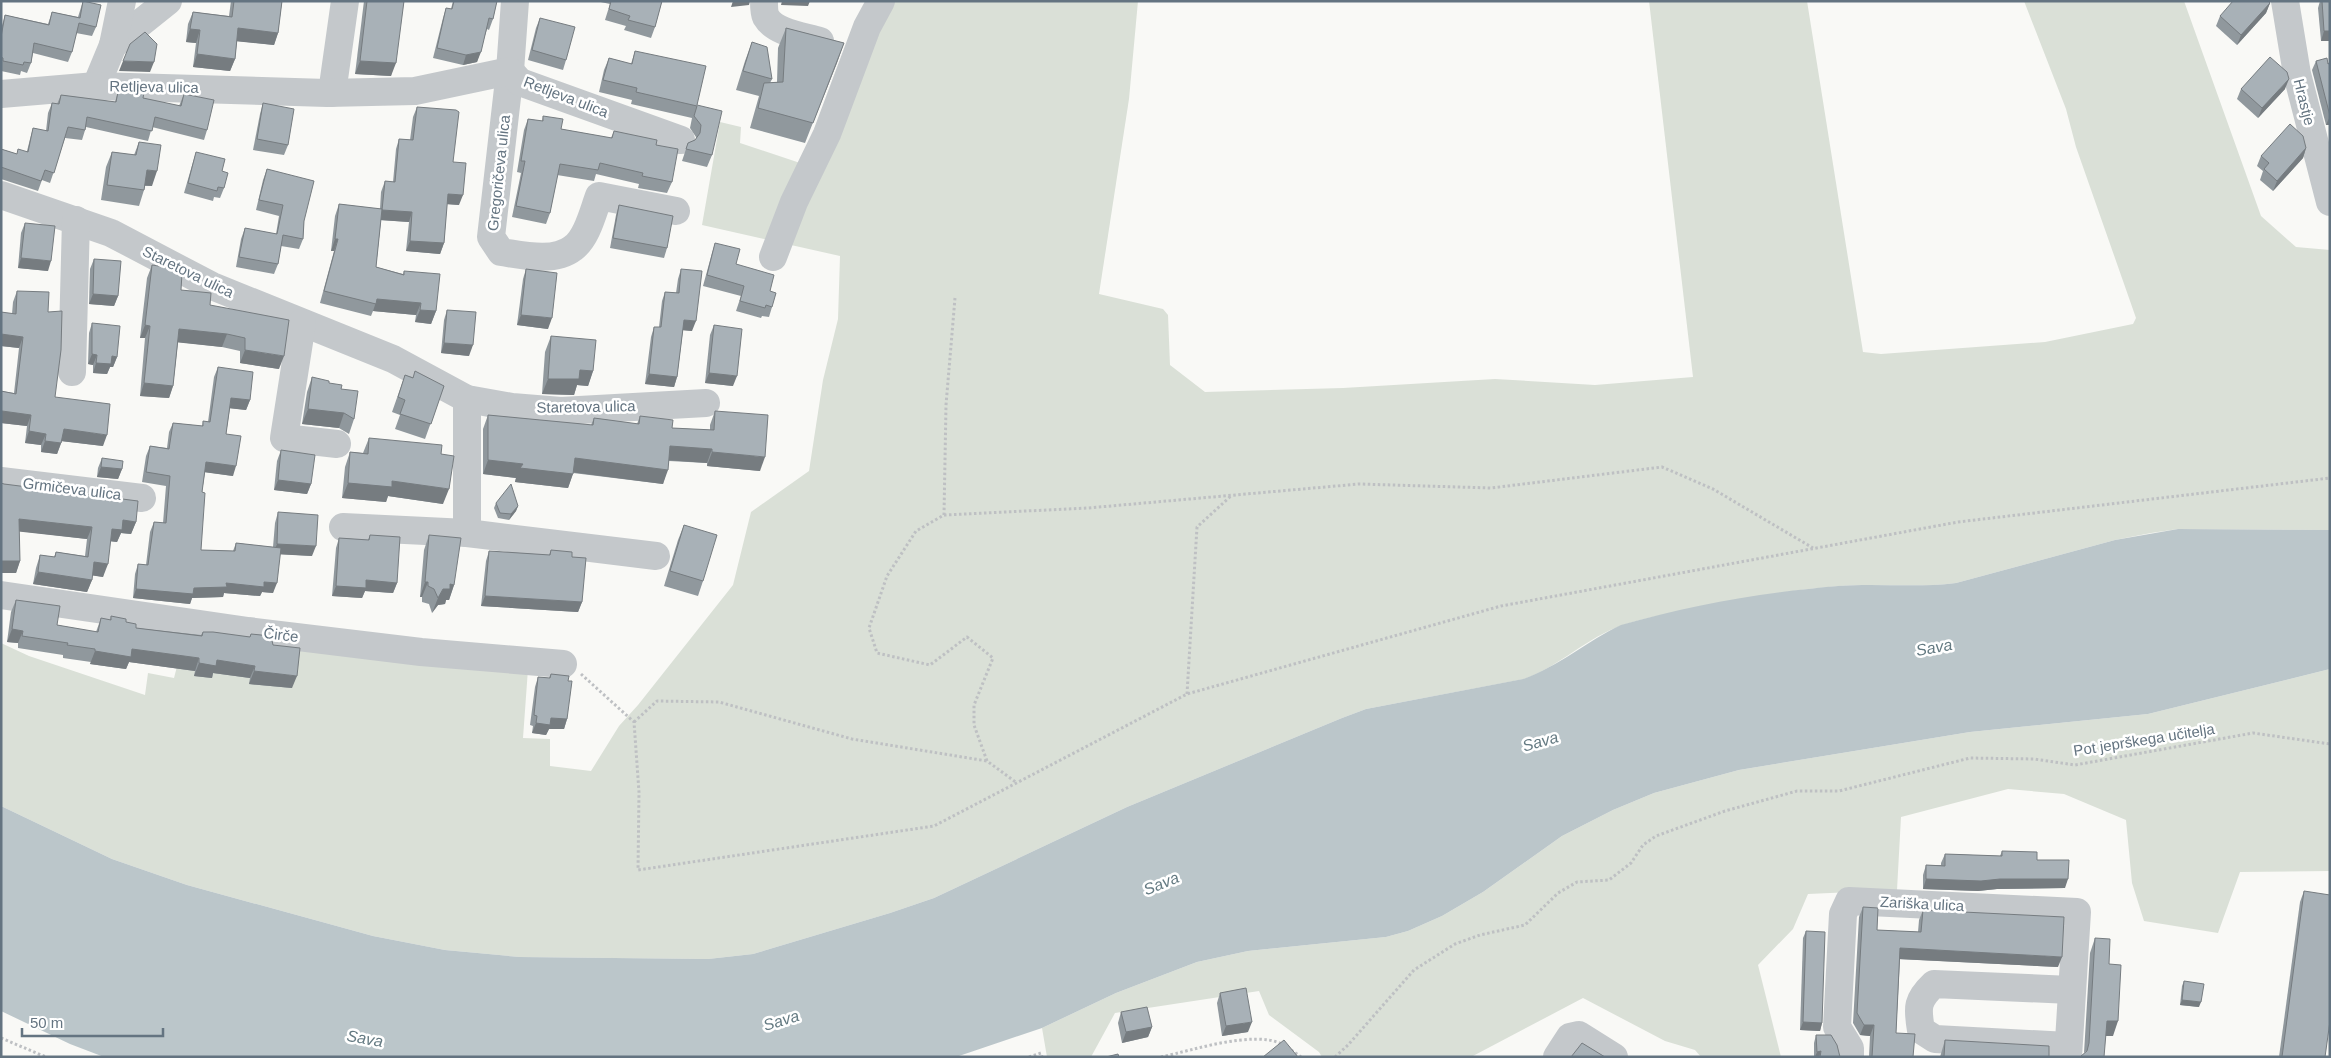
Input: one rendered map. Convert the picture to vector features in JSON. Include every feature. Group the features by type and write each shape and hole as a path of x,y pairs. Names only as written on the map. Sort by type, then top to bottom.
{"street":[{"name":"Retljeva ulica","path":"96,86 113,45 122,1"},
{"name":"Retljeva ulica","path":"113,45 168,1"},
{"path":"332,93 345,1"},
{"name":"Gregoričeva ulica","path":"515,1 510,71 491,237 501,252 555,256 573,248 586,228 599,196 676,211"},
{"path":"764,1 766,16 772,24 783,30 857,52"},
{"path":"773,257 794,202 827,134 867,26 881,1"},
{"name":"Hrastje","path":"2285,1 2297,74 2330,202"},
{"name":"Retljeva ulica","path":"1,94 96,86 332,93 415,90 510,71 520,82 681,140"},
{"name":"Staretova ulica","path":"1,195 111,233 212,286 392,359 467,398 512,407 561,411 706,403"},
{"path":"72,372 76,220"},
{"path":"302,323 284,438 337,444"},
{"path":"467,398 467,532"},
{"name":"Grmičeva ulica","path":"1,481 142,498"},
{"path":"343,527 467,532 656,556"},
{"name":"Čirče","path":"1,595 248,631 392,649 563,664"},
{"name":"Zariška ulica","path":"1850,1057 1850,1048 1837,1027 1843,914 1849,901 2077,912 2068,1051 1935,1039 1921,1030 1918,1012 1922,996 1934,984 2071,990"},
{"path":"1557,1057 1570,1037 1579,1035 1614,1057"}],"path":[{"path":"944,515 946,405 955,298"},
{"path":"987,761 974,725 974,705 993,658 967,637 930,665 877,653 869,628 887,576 916,531 944,515 1088,508 1359,484 1491,488 1662,467 1714,489 1814,548"},
{"path":"563,664 582,675 634,722 639,792 638,870 934,826 1187,694 1501,606 1958,522 2330,478"},
{"path":"1187,694 1197,527 1232,495"},
{"path":"634,722 657,701 719,702 852,739 987,761 1017,783"},
{"name":"Pot jeprškega učitelja","path":"1335,1057 1348,1045 1414,970 1446,950 1480,935 1525,925 1558,893 1577,882 1609,880 1631,863 1643,845 1656,836 1725,810 1797,791 1839,792 1970,758 2034,759 2075,765 2253,733 2330,744"},
{"path":"1162,1057 1250,1037 1270,1038 1292,1049 1301,1057"},
{"path":"1,1038 46,1057"},
{"path":"1028,1057 1042,1055"}],"shaded area":[{"path":"888,1 1138,1 1129,99 1099,294 1163,309 1168,315 1170,365 1205,392 1343,388 1495,379 1595,385 1693,377 1649,1 1807,1 1863,352 1881,354 2045,342 2133,324 2136,318 2076,147 2066,109 2024,1 2184,1 2261,216 2296,247 2330,250 2330,530 2178,529 2115,540 1956,583 1854,585 1803,590 1732,601 1641,620 1610,630 1537,674 1524,679 1366,709 1127,807 934,898 753,954 708,959 520,957 445,950 373,936 187,885 112,859 1,806 1,643 29,656 145,695 148,673 174,678 181,651 192,628 528,669 523,738 550,739 550,766 591,771 619,726 638,705 733,585 751,512 809,471 823,380 838,319 840,256 702,225 720,122 741,127 740,143 824,171"},
{"path":"2330,669 2330,871 2240,872 2218,933 2144,921 2132,883 2126,820 2064,794 2008,789 1901,817 1897,890 1808,894 1793,929 1758,965 1781,1057 1701,1057 1695,1050 1665,1041 1583,998 1471,1057 1322,1057 1319,1052 1269,1015 1259,991 1115,1013 1091,1057 1047,1057 1042,1028 1116,993 1197,962 1248,951 1386,937 1408,931 1442,916 1483,892 1562,836 1613,810 1654,793 1739,770 1970,732 2148,714"}],"water":[{"name":"Sava","path":"2178,529 2330,530 2330,669 2148,714 1970,732 1739,770 1654,793 1613,810 1562,836 1483,892 1442,916 1408,931 1386,937 1248,951 1197,962 1116,993 1042,1028 956,1057 104,1057 70,1044 1,1011 1,806 112,859 187,885 373,936 445,950 520,957 708,959 753,954 934,898 1127,807 1366,709 1523,679 1548,668 1621,625 1701,605 1784,592 1853,585 1956,583 2115,540"}],"building":[{"path":"83,1 101,5 96,27 79,23 72,52 34,43 31,63 24,62 23,65 3,61 1,57 1,37 5,15 49,25 52,12 80,18"},
{"path":"234,1 282,1 278,33 238,28 235,59 197,54 200,30 190,29 193,12 232,17"},
{"path":"367,1 404,1 396,63 360,61"},
{"path":"454,1 497,1 493,19 489,18 481,52 466,55 437,48 446,8 452,9"},
{"path":"611,1 662,1 655,27 628,20 630,16 609,9"},
{"path":"2233,1 2268,1 2270,3 2241,35 2220,16"},
{"path":"2322,1 2330,1 2330,31 2324,31"},
{"path":"540,18 575,27 566,60 532,50"},
{"path":"786,28 844,43 813,123 758,108 764,83 783,82"},
{"path":"145,32 157,44 154,62 123,61 130,44"},
{"path":"752,42 767,47 772,79 743,71"},
{"path":"635,51 706,66 697,105 722,111 712,155 686,149 688,143 695,140 700,133 701,125 694,116 697,106 636,92 637,88 603,80 609,58 632,64"},
{"path":"2270,57 2287,72 2289,79 2262,108 2241,89"},
{"path":"2327,58 2328,64 2330,63 2330,116 2316,61"},
{"path":"118,92 144,93 143,98 181,106 184,94 214,100 207,130 155,117 152,131 87,117 85,130 68,127 54,173 45,170 41,181 1,167 1,149 17,154 18,149 28,152 33,128 48,131 52,103 59,104 61,95 116,102"},
{"path":"263,103 294,109 288,145 257,139"},
{"path":"417,107 456,110 459,112 453,162 466,163 463,195 448,194 444,243 410,241 412,212 382,210 385,181 395,182 399,139 413,140"},
{"path":"543,116 563,119 561,129 612,138 614,131 657,140 656,145 678,149 672,182 642,176 643,173 600,163 598,170 560,164 550,213 516,206 525,161 521,161 528,119 543,121"},
{"path":"2290,124 2303,136 2306,148 2277,181 2264,169 2269,163 2261,156"},
{"path":"139,142 161,145 157,171 147,170 144,190 107,185 112,152 136,155"},
{"path":"196,152 225,159 222,171 228,173 224,188 218,187 217,191 188,183"},
{"path":"267,169 314,181 304,221 303,239 283,235 278,264 239,257 245,228 277,234 283,205 259,200"},
{"path":"339,204 382,209 376,267 404,275 404,271 440,274 436,311 420,310 421,303 377,299 376,304 324,291 338,239 335,239"},
{"path":"619,205 673,216 667,248 613,238"},
{"path":"25,223 55,226 51,261 21,258"},
{"path":"715,243 740,249 736,264 774,275 770,291 776,293 772,307 766,305 765,308 740,301 744,286 707,275"},
{"path":"94,259 121,261 118,296 93,294"},
{"path":"152,265 172,268 182,273 181,290 211,293 210,305 289,320 284,356 245,350 245,338 227,334 179,329 173,386 144,383 150,326 145,325"},
{"path":"526,269 557,273 552,318 521,315"},
{"path":"681,269 702,271 696,321 684,320 677,377 649,374 654,327 661,327 665,292 679,293"},
{"path":"17,291 49,292 48,312 62,311 61,350 55,397 110,404 107,435 64,429 61,443 45,441 46,434 29,431 31,415 2,411 1,415 1,391 16,394 23,337 1,334 1,312 16,314"},
{"path":"447,310 476,312 473,345 444,343"},
{"path":"92,323 120,326 117,357 112,356 111,364 96,363 97,355 92,354"},
{"path":"714,325 742,329 737,376 709,373"},
{"path":"551,336 596,340 593,371 580,370 579,379 548,379"},
{"path":"218,367 253,372 250,400 231,398 226,434 241,436 236,466 206,462 202,492 205,493 201,550 235,551 236,543 281,548 277,583 264,582 264,587 226,583 227,587 194,588 193,594 136,589 138,564 148,565 154,522 166,523 170,476 146,472 150,446 169,449 173,423 203,426 203,421 210,422"},
{"path":"415,371 444,386 431,424 400,414 405,400 398,397 405,375 413,378"},
{"path":"312,377 342,385 341,389 358,391 354,419 344,413 308,409"},
{"path":"715,411 768,415 765,457 712,452 712,449 670,446 668,470 575,458 573,474 520,468 523,464 488,460 488,415 593,425 594,418 639,424 640,416 673,420 672,428 714,430"},
{"path":"369,438 442,445 441,454 454,456 449,489 392,481 392,487 348,483 350,452 368,454"},
{"path":"281,450 315,455 311,484 278,480"},
{"path":"102,458 123,461 122,469 101,467"},
{"path":"1,483 138,501 136,522 123,520 122,530 112,529 108,564 94,562 92,580 38,572 40,555 55,557 56,552 88,557 92,527 19,519 20,561 1,561"},
{"path":"511,484 518,506 511,514 500,513 496,503"},
{"path":"278,512 318,515 316,546 277,544"},
{"path":"684,525 717,535 703,581 670,571"},
{"path":"370,535 400,537 397,583 366,580 366,588 336,586 339,538 369,540"},
{"path":"429,535 461,538 454,585 450,584 450,589 443,589 438,598 434,589 428,586 428,582 425,582"},
{"path":"551,550 572,552 572,557 586,558 582,602 485,596 489,551 550,555"},
{"path":"16,600 60,606 57,625 98,632 101,618 111,620 111,616 126,619 126,622 136,624 136,628 202,636 203,632 213,632 250,637 251,634 271,636 273,645 300,648 297,676 254,671 255,666 217,660 216,666 199,663 199,658 132,649 131,657 67,645 68,643 22,636 23,631 12,629"},
{"path":"551,674 569,676 568,681 572,681 567,719 551,718 550,725 536,723 537,716 534,715 538,677 550,678"},
{"path":"2002,851 2037,852 2037,860 2069,860 2068,879 2000,879 1981,881 1926,879 1926,865 1945,866 1945,854 2002,856"},
{"path":"2304,891 2330,895 2330,1021 2325,1057 2282,1057"},
{"path":"1863,907 1878,908 1877,930 1921,932 1923,910 2064,917 2062,957 1900,948 1896,1033 1915,1034 1913,1057 1872,1057 1874,1025 1864,1025 1857,1013"},
{"path":"1806,931 1825,932 1822,1023 1803,1022"},
{"path":"2095,938 2110,939 2109,964 2121,965 2118,1021 2107,1021 2104,1057 2081,1057 2087,1051 2089,1043"},
{"path":"2184,981 2204,984 2201,1002 2182,1000"},
{"path":"1246,988 1252,1022 1226,1026 1220,993"},
{"path":"1147,1007 1152,1027 1126,1032 1121,1012"},
{"path":"1816,1035 1831,1035 1837,1045 1840,1057 1820,1057 1821,1051 1817,1052"},
{"path":"1284,1040 1298,1057 1263,1057"},
{"path":"1945,1040 2049,1046 2049,1057 1944,1057"},
{"path":"1582,1043 1605,1057 1571,1057"},
{"path":"1118,1054 1119,1057 1106,1057"}]}
